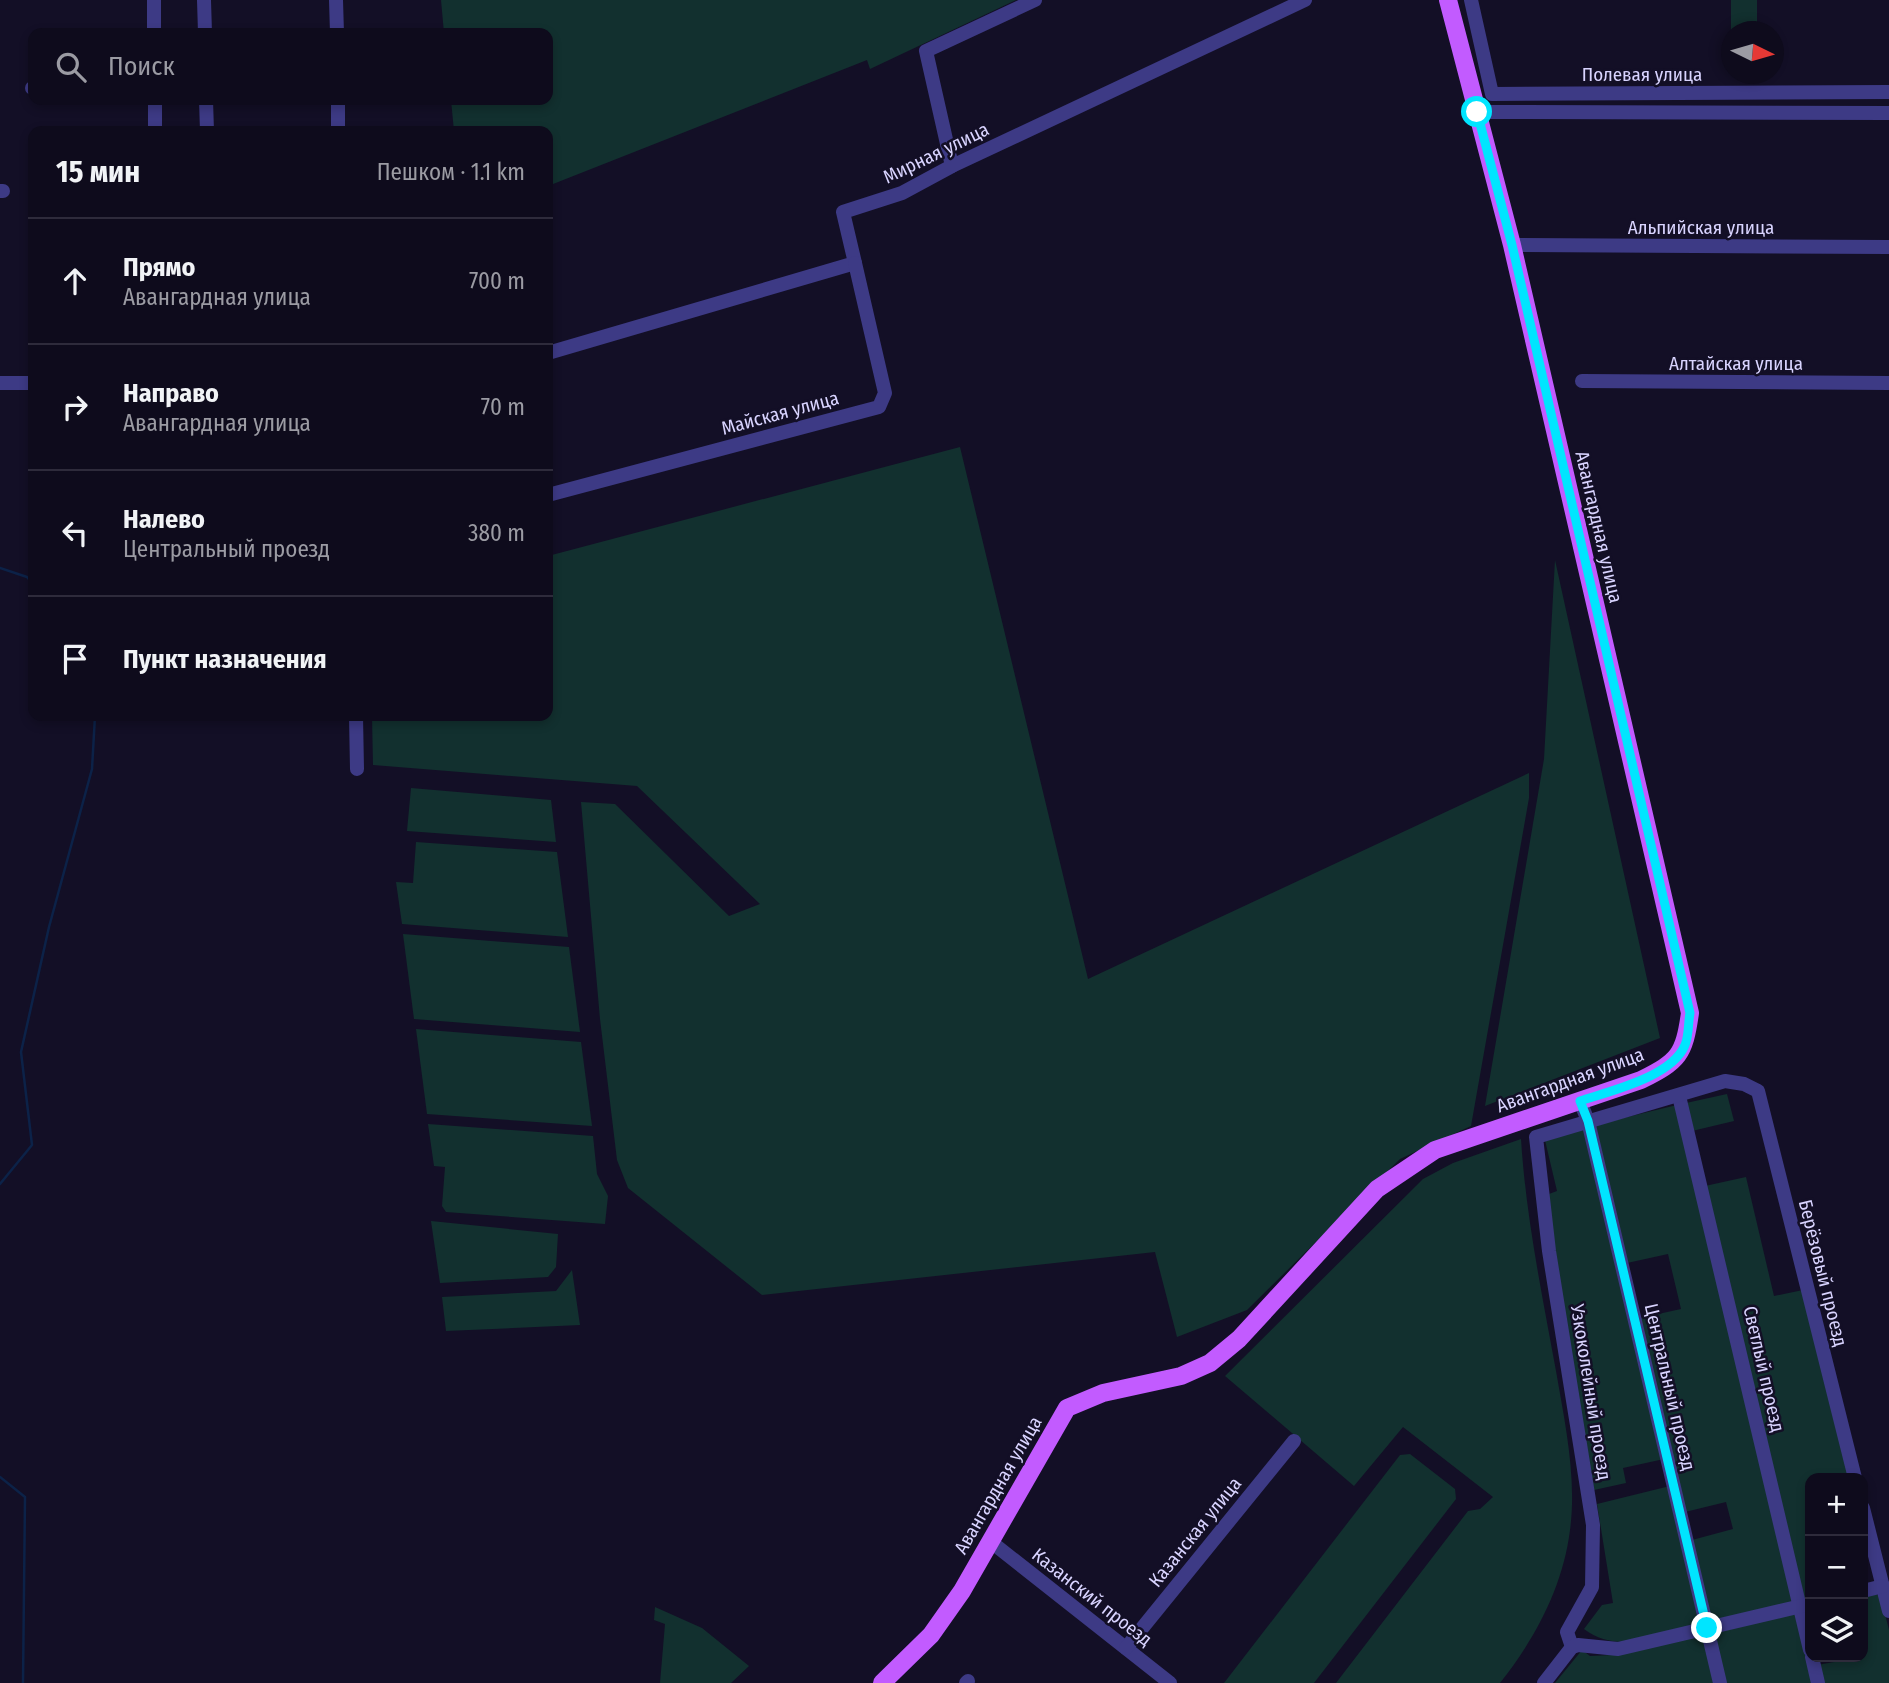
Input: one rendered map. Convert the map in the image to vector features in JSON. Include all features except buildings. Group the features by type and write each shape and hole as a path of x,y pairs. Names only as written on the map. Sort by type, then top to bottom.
{"main road":[{"name":"Авангардная улица","path":"882,1683 931,1635 962,1591 1067,1408 1103,1393 1181,1376 1210,1363 1239,1339 1377,1189 1435,1150 1641,1080 1667,1067 1685,1046 1690,1013 1512,245 1448,0"}],"street":[{"path":"154,0 155,28"},
{"path":"204,0 205,28"},
{"path":"337,0 337,28"},
{"path":"952,166 926,51 1035,0"},
{"name":"Мирная улица","path":"855,262 843,212 902,193 952,166 1305,0"},
{"name":"Полевая улица","path":"1471,0 1492,94 1889,92"},
{"path":"155,105 155,126"},
{"path":"206,105 207,126"},
{"path":"338,105 338,126"},
{"path":"1477,112 1889,113"},
{"name":"Альпийская улица","path":"1512,245 1889,247"},
{"path":"553,352 855,262"},
{"name":"Майская улица","path":"553,494 879,407 885,393 855,262"},
{"name":"Алтайская улица","path":"1582,381 1889,383"},
{"path":"0,383 28,383"},
{"path":"356,721 358,769"},
{"name":"Берёзовый проезд","path":"1679,1096 1725,1081 1744,1084 1758,1091 1854,1473"},
{"path":"1588,1121 1679,1096"},
{"name":"Светлый проезд","path":"1679,1096 1805,1605"},
{"name":"Центральный проезд","path":"1580,1101 1588,1121 1720,1683"},
{"name":"Узкоколейный проезд","path":"1572,1647 1567,1632 1592,1587 1593,1525 1549,1251 1536,1137 1588,1121"},
{"name":"Казанская улица","path":"1126,1648 1293,1441"},
{"path":"1868,1529 1889,1611"},
{"name":"Казанский проезд","path":"990,1541 1170,1683"},
{"path":"1868,1590 1882,1587"},
{"path":"1546,1682 1572,1647 1618,1649 1805,1605"},
{"path":"1813,1662 1818,1683"}],"green space":[{"path":"441,0 1016,0 870,69 867,60 553,184 553,126 454,126 451,105 553,105 553,28 444,28"},
{"path":"1731,0 1757,0 1757,21 1731,21"},
{"path":"960,447 1088,979 1529,773 1529,798 1471,1126 1400,1159 1247,1310 1177,1337 1155,1252 762,1295 628,1188 617,1160 600,1019 581,802 615,804 729,916 760,904 637,786 373,765 372,721 553,721 553,555"},
{"path":"1555,560 1660,1038 1485,1106 1544,759"},
{"path":"411,788 551,800 556,842 407,831"},
{"path":"416,842 557,852 568,937 402,924 396,882 413,883"},
{"path":"403,934 569,947 580,1032 414,1019"},
{"path":"416,1029 581,1042 592,1126 427,1114"},
{"path":"1727,1094 1734,1121 1692,1131 1686,1103"},
{"path":"1677,1105 1794,1603 1711,1623 1692,1540 1733,1529 1726,1502 1685,1512 1640,1318 1681,1309 1668,1254 1627,1263 1594,1125"},
{"path":"428,1124 593,1136 597,1174 608,1196 605,1224 446,1212 442,1206 445,1167 434,1166"},
{"path":"1586,1127 1664,1459 1623,1468 1626,1483 1594,1490 1554,1248 1549,1194 1557,1191 1544,1136"},
{"path":"1521,1139 1531,1227 1571,1471 1572,1510 1561,1572 1536,1630 1500,1683 1336,1683 1468,1511 1480,1509 1493,1497 1403,1427 1354,1486 1225,1376 1423,1179 1453,1163"},
{"path":"1746,1177 1774,1296 1803,1290 1850,1473 1805,1473 1805,1601 1802,1601 1705,1186"},
{"path":"431,1221 558,1234 556,1267 548,1277 440,1283"},
{"path":"572,1270 580,1325 446,1331 442,1297 556,1291"},
{"path":"1410,1454 1455,1489 1456,1499 1314,1683 1224,1683 1400,1455"},
{"path":"1670,1486 1701,1617 1696,1626 1638,1641 1610,1641 1597,1637 1584,1629 1602,1605 1613,1603 1597,1504"},
{"path":"1875,1593 1881,1598 1889,1630 1889,1683 1822,1683 1817,1665 1868,1662 1868,1595"},
{"path":"655,1607 702,1628 749,1666 731,1683 660,1683 665,1624 654,1620"},
{"path":"1796,1612 1805,1650 1805,1662 1808,1662 1813,1683 1725,1683 1713,1631"},
{"path":"1705,1633 1717,1683 1555,1683 1582,1650 1590,1656 1612,1655"}],"waterway":[{"path":"0,568 28,578"},
{"path":"0,1184 32,1145 21,1052 49,927 92,769 95,721"},
{"path":"0,1477 25,1497 23,1683"}],"route":[{"path":"1477,112 1512,245 1690,1013 1685,1046 1667,1067 1641,1080 1580,1101 1588,1121 1707,1628"}]}
